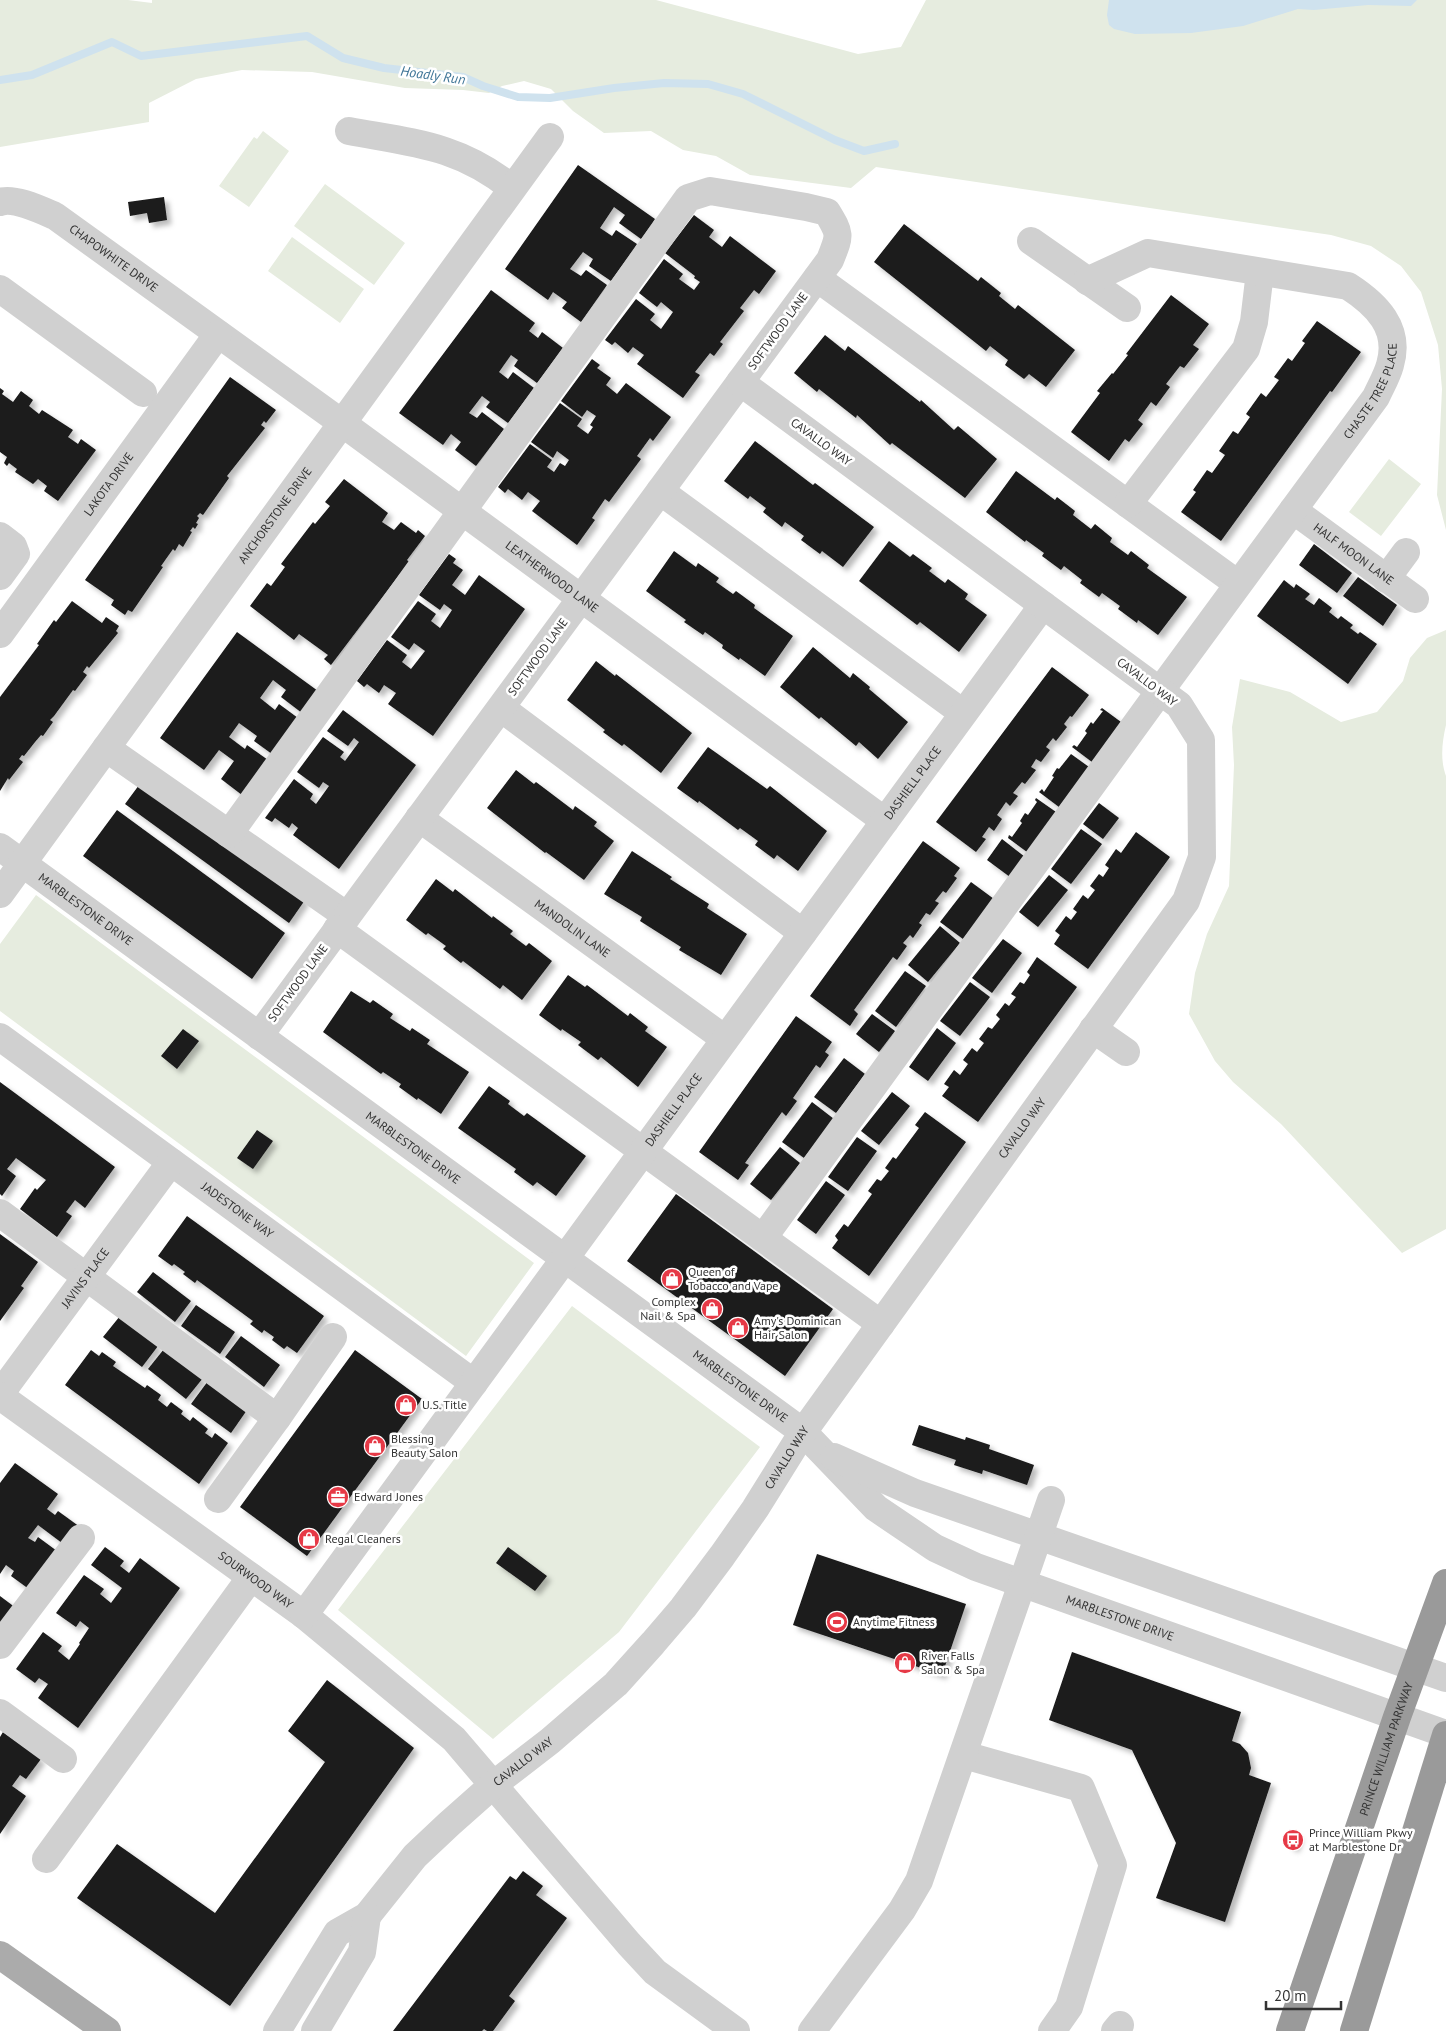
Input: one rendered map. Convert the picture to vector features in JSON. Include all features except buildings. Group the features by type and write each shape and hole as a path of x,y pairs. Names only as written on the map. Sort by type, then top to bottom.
{"highway":[{"name":"PRINCE WILLIAM PARKWAY","path":"1290,2031 1414,1667 1446,1583"},
{"path":"1354,2031 1446,1734"}],"main road":[{"path":"0,1955 107,2031"}],"street":[{"path":"349,131 441,149 481,166 512,188"},
{"name":"ANCHORSTONE DRIVE","path":"0,894 550,136"},
{"name":"SOFTWOOD LANE","path":"258,1036 830,260 838,240 838,230 827,212 806,206 710,191 688,198 462,511"},
{"name":"CHAPOWHITE DRIVE","path":"0,202 5,200 32,206 55,216 218,334"},
{"path":"1031,241 1127,308"},
{"name":"CHASTE TREE PLACE","path":"763,1238 1376,397 1390,364 1393,340 1387,324 1370,300 1348,286 1148,253 1087,281"},
{"path":"1128,504 1246,349 1254,322 1260,272"},
{"path":"817,278 1238,584"},
{"path":"0,289 143,393"},
{"name":"LEATHERWOOD LANE","path":"218,334 885,821"},
{"name":"LAKOTA DRIVE","path":"0,634 218,334"},
{"name":"CAVALLO WAY","path":"277,2031 337,1934 367,1916 415,1856 493,1785 550,1741 616,1684 683,1608 755,1508 803,1432 1186,901 1202,857 1201,740 1179,705 740,382"},
{"path":"660,491 963,713"},
{"name":"HALF MOON LANE","path":"1293,510 1415,599"},
{"path":"229,834 462,511"},
{"path":"0,536 13,546 16,554 0,576"},
{"path":"1386,579 1406,552"},
{"name":"DASHIELL PLACE","path":"304,1615 1043,605"},
{"path":"500,708 803,933"},
{"path":"106,748 229,834 342,923 644,1152 881,1324"},
{"name":"MANDOLIN LANE","path":"419,818 725,1039"},
{"name":"MARBLESTONE DRIVE","path":"0,847 803,1432 876,1508 935,1548 976,1568 1446,1734"},
{"path":"1093,1029 1126,1052"},
{"name":"JADESTONE WAY","path":"0,1037 474,1384"},
{"name":"JAVINS PLACE","path":"0,1395 171,1162"},
{"path":"0,1213 277,1418"},
{"path":"218,1499 333,1337"},
{"name":"SOURWOOD WAY","path":"0,1395 304,1615 454,1739 655,1972 736,2031"},
{"name":"MARBLESTONE DRIVE","path":"823,1452 915,1493 1446,1678"},
{"path":"812,2031 913,1893 925,1867 1051,1500"},
{"path":"0,1645 81,1538"},
{"path":"46,1859 251,1577"},
{"path":"0,1713 64,1759"},
{"path":"964,1755 1081,1788 1113,1864 1069,2007 1052,2031"},
{"path":"315,2031 362,1952 367,1916"}],"shaded area":[{"path":"0,0 128,0 152,3 152,0 656,0 858,54 901,47 926,0 1446,0 1446,530 1437,495 1442,389 1438,345 1421,292 1401,266 1371,246 1331,235 876,167 851,188 750,175 716,156 683,150 651,131 604,133 573,111 551,89 524,81 502,86 489,93 405,88 312,72 242,70 196,79 149,103 149,122 0,147"},
{"path":"263,131 289,151 249,207 219,186 254,137 257,139"},
{"path":"325,184 405,243 374,285 294,226"},
{"path":"292,237 364,289 340,323 268,271"},
{"path":"1389,459 1421,484 1381,536 1349,512"},
{"path":"1446,630 1446,725 1442,751 1446,776 1446,1229 1402,1253 1281,1124 1233,1082 1215,1061 1189,1014 1195,973 1207,934 1229,886 1234,765 1232,727 1240,679 1290,692 1341,722 1377,712 1403,681 1410,658 1427,638"},
{"path":"36,895 534,1263 466,1356 0,1011 0,944"},
{"path":"572,1306 760,1447 619,1632 493,1739 338,1610"}],"water":[{"path":"1109,0 1417,0 1411,6 1368,5 1314,10 1298,9 1243,26 1191,33 1135,34 1114,29 1109,25 1107,15"}],"waterway":[{"name":"Hoadly Run","path":"0,80 32,75 112,42 141,56 307,36 343,58 384,68 463,77 483,86 518,97 550,98 614,88 664,83 708,84 743,94 835,140 864,151 895,144"}],"place":[{"name":"Queen of Tobacco and Vape","path":"672,1279"},
{"name":"Complex Nail & Spa","path":"712,1309"},
{"name":"Amy's Dominican Hair Salon","path":"738,1328"},
{"name":"U.S. Title","path":"406,1405"},
{"name":"Blessing Beauty Salon","path":"375,1446"},
{"name":"Edward Jones","path":"338,1497"},
{"name":"Regal Cleaners","path":"309,1539"},
{"name":"Anytime Fitness","path":"837,1622"},
{"name":"River Falls Salon & Spa","path":"905,1663"},
{"name":"Prince William Pkwy at Marblestone Dr","path":"1293,1840"}]}
